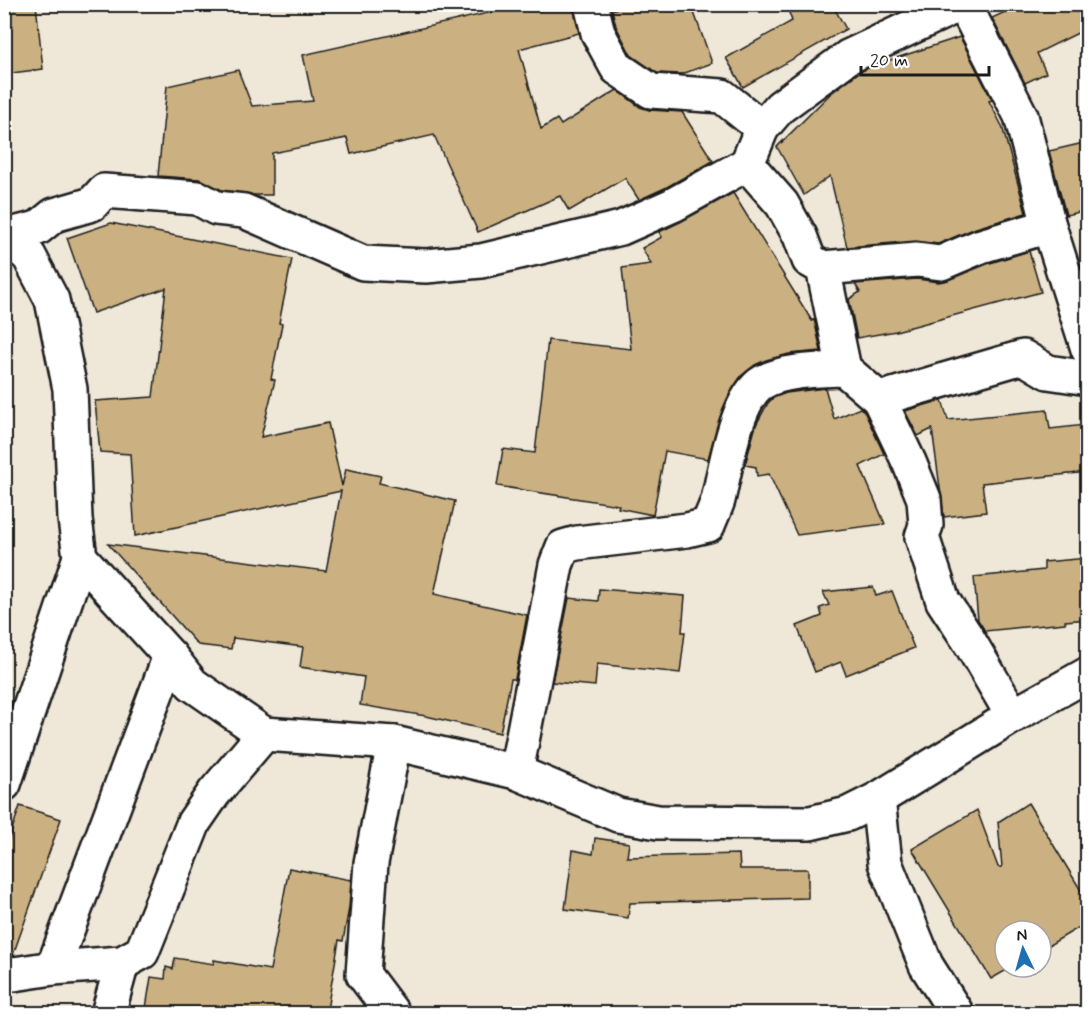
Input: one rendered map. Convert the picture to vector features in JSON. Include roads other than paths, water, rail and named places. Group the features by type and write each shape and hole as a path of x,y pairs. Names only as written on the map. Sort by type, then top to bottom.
{"street":[{"path":"591,4 598,33 617,68 651,91 722,96 762,128"},
{"path":"5,236 38,228 54,215 92,204 104,191 198,198 216,208 244,212 363,263 426,266 481,261 621,228 673,205 747,164 762,128 780,108 848,57 962,4 1020,116 1049,226 1088,349"},
{"path":"747,164 782,204 800,236 809,260 824,268 917,260 941,263 981,246 1049,226"},
{"path":"4,784 80,557 75,519 70,389 52,300 29,256 5,236"},
{"path":"824,268 844,369 879,399 924,499 926,525 922,537 943,601 1014,716"},
{"path":"879,399 1023,357 1048,372 1088,378"},
{"path":"516,772 556,565 563,547 577,543 687,530 708,525 717,502 742,407 762,382 798,371 844,369"},
{"path":"80,557 170,656 192,684 264,734 394,743 516,772 618,815 658,822 810,823 848,814 878,799 1088,674"},
{"path":"53,968 170,656"},
{"path":"4,973 14,974 53,968 122,963 141,952 194,822 264,734"},
{"path":"393,1014 363,974 371,863 394,743"},
{"path":"878,799 885,863 926,965 957,1014"},
{"path":"108,1014 122,963"}]}
